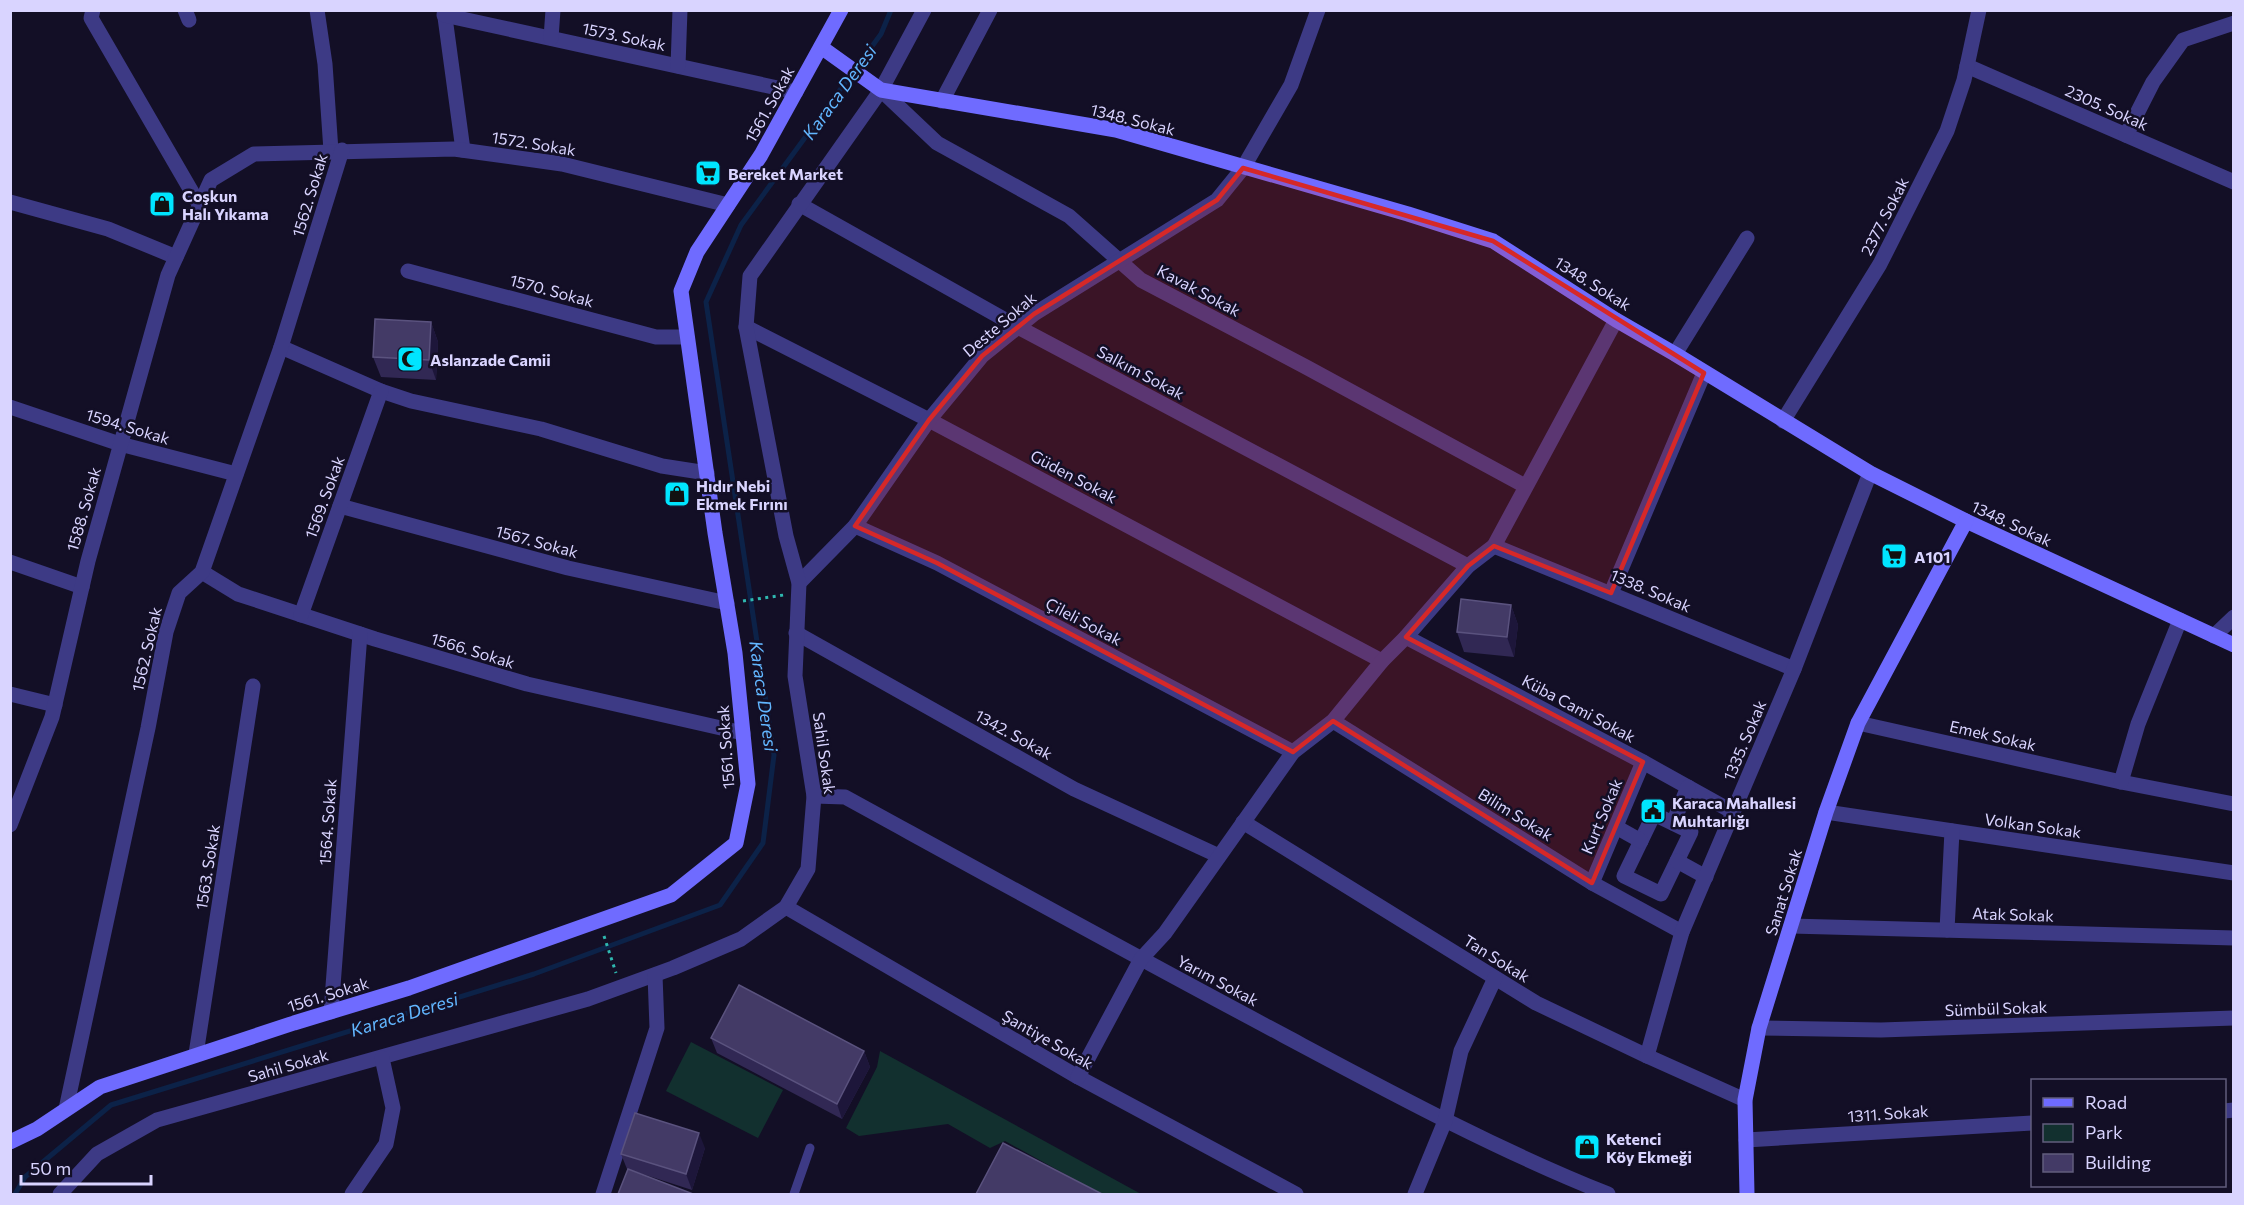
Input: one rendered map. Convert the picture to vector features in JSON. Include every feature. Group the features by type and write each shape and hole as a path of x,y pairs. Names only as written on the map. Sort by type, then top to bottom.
{"street":[{"path":"93,10 92,18 200,206"},
{"path":"317,10 336,151"},
{"path":"551,38 553,10"},
{"path":"678,66 680,10"},
{"name":"1561. Sokak","path":"10,1142 37,1129 100,1087 196,1054 409,988 671,895 736,843 748,784 743,733 735,653 706,473 681,291 698,252 761,155 841,10"},
{"name":"Sahil Sokak","path":"60,1194 97,1154 157,1120 588,999 655,975 741,939 786,907 808,869 814,796 795,676 798,588 746,327 750,276 881,90 924,10"},
{"path":"942,101 990,10"},
{"name":"Deste Sokak","path":"798,588 855,525 929,420 982,356 1034,314 1217,200 1244,168 1265,134 1291,85 1318,10"},
{"name":"2377. Sokak","path":"1783,421 1880,264 1947,131 1967,66 1979,10"},
{"path":"444,13 463,150"},
{"name":"1573. Sokak","path":"444,13 796,92"},
{"path":"2126,135 2153,82 2183,40 2234,23"},
{"path":"821,47 881,90"},
{"name":"2305. Sokak","path":"1967,66 2234,182"},
{"name":"1348. Sokak","path":"881,90 1116,130 1408,214 1493,241 1616,320 1870,473 1966,521 2234,645"},
{"name":"Kavak Sokak","path":"881,90 937,143 1069,216 1141,280 1525,486"},
{"name":"1572. Sokak","path":"336,151 463,150 562,164 728,205"},
{"name":"1588. Sokak","path":"10,825 15,799 55,705 82,587 168,275 211,180 254,154 336,151"},
{"name":"1562. Sokak","path":"66,1109 144,750 166,632 179,593 202,572 281,347 336,151"},
{"path":"10,202 108,229 176,257"},
{"name":"Salkım Sokak","path":"799,204 1018,327 1468,566"},
{"path":"1675,354 1747,238"},
{"name":"1570. Sokak","path":"408,271 656,337 687,337"},
{"path":"1078,1077 1141,959 1166,933 1293,752 1333,722 1382,661 1468,566 1494,546 1616,320"},
{"name":"Güden Sokak","path":"746,327 929,420 1382,661"},
{"path":"281,347 381,391 411,401 541,429 662,466 706,473"},
{"path":"1611,593 1704,373"},
{"name":"1569. Sokak","path":"301,615 381,391"},
{"name":"1594. Sokak","path":"10,407 120,444 236,474"},
{"name":"1335. Sokak","path":"1647,1056 1682,932 1794,669 1870,473"},
{"name":"1567. Sokak","path":"340,506 568,568 727,603"},
{"name":"Sanat Sokak","path":"1747,1194 1746,1100 1759,1028 1826,813 1858,723 1966,521"},
{"name":"Çileli Sokak","path":"855,525 937,563 1293,752"},
{"name":"1338. Sokak","path":"1494,546 1794,669"},
{"path":"10,562 82,587"},
{"name":"1566. Sokak","path":"202,572 238,594 360,634 527,684 743,733"},
{"path":"2214,636 2234,617"},
{"path":"2121,782 2138,724 2180,620"},
{"name":"1342. Sokak","path":"796,633 1074,789 1219,856"},
{"name":"1564. Sokak","path":"331,1012 360,634"},
{"name":"Küba Cami Sokak","path":"1406,637 1733,812"},
{"name":"1563. Sokak","path":"196,1054 253,686"},
{"path":"10,694 55,705"},
{"name":"Bilim Sokak","path":"1333,722 1592,883 1682,932"},
{"name":"Emek Sokak","path":"1858,723 2121,782 2234,804"},
{"name":"Kurt Sokak","path":"1592,883 1643,762"},
{"path":"1673,823 1688,787"},
{"name":"Yarım Sokak","path":"814,796 845,797 1141,959 1445,1121 1540,1167 1608,1194"},
{"name":"Volkan Sokak","path":"1826,813 2234,873"},
{"path":"1654,814 1673,823 1691,832 1661,894 1624,876 1654,814"},
{"name":"Tan Sokak","path":"1243,822 1536,1004 1746,1100"},
{"path":"1616,826 1641,841"},
{"path":"1947,930 1952,831"},
{"path":"1677,861 1706,877"},
{"path":"1630,904 1641,884"},
{"name":"Şantiye Sokak","path":"786,907 1078,1077 1296,1194"},
{"name":"Atak Sokak","path":"1791,926 2234,938"},
{"path":"603,1194 657,1028 655,975"},
{"path":"1415,1194 1445,1121 1461,1051 1495,978"},
{"name":"Sümbül Sokak","path":"1759,1028 1881,1030 2234,1018"},
{"path":"352,1194 386,1144 393,1108 382,1058"},
{"name":"1311. Sokak","path":"1746,1140 2031,1123"}],"lane":[{"path":"794,1194 810,1148"}],"path":[{"path":"727,603 798,588"},
{"path":"598,921 620,987"}],"highlighted area":[{"path":"1243,168 1493,241 1704,373 1611,593 1494,546 1468,566 1406,637 1643,762 1592,883 1333,721 1293,752 937,563 855,526 929,420 982,356 1034,314 1217,200"}],"green space":[{"path":"691,1042 783,1090 758,1138 666,1091"},
{"path":"880,1051 1141,1194 1101,1194 1005,1141 990,1148 948,1124 859,1136 846,1128 877,1067"}],"building":[{"path":"375,319 431,322 429,360 373,357"},
{"path":"1461,599 1511,605 1507,637 1457,632"},
{"path":"739,985 864,1051 837,1104 711,1038"},
{"path":"635,1113 699,1133 686,1174 621,1154"},
{"path":"1003,1143 1102,1194 976,1194"},
{"path":"628,1169 693,1194 618,1194"}],"waterway":[{"name":"Karaca Deresi","path":"15,1194 25,1177 111,1105 534,974 720,905 763,843 774,755 706,302 741,225 881,34 891,10"}],"place":[{"name":"Bereket Market","path":"708,173"},
{"name":"Coşkun Halı Yıkama","path":"162,204"},
{"name":"Aslanzade Camii","path":"410,359"},
{"name":"Hıdır Nebi Ekmek Fırını","path":"677,494"},
{"name":"A101","path":"1894,556"},
{"name":"Karaca Mahallesi Muhtarlığı","path":"1653,811"},
{"name":"Ketenci Köy Ekmeği","path":"1587,1147"}]}
